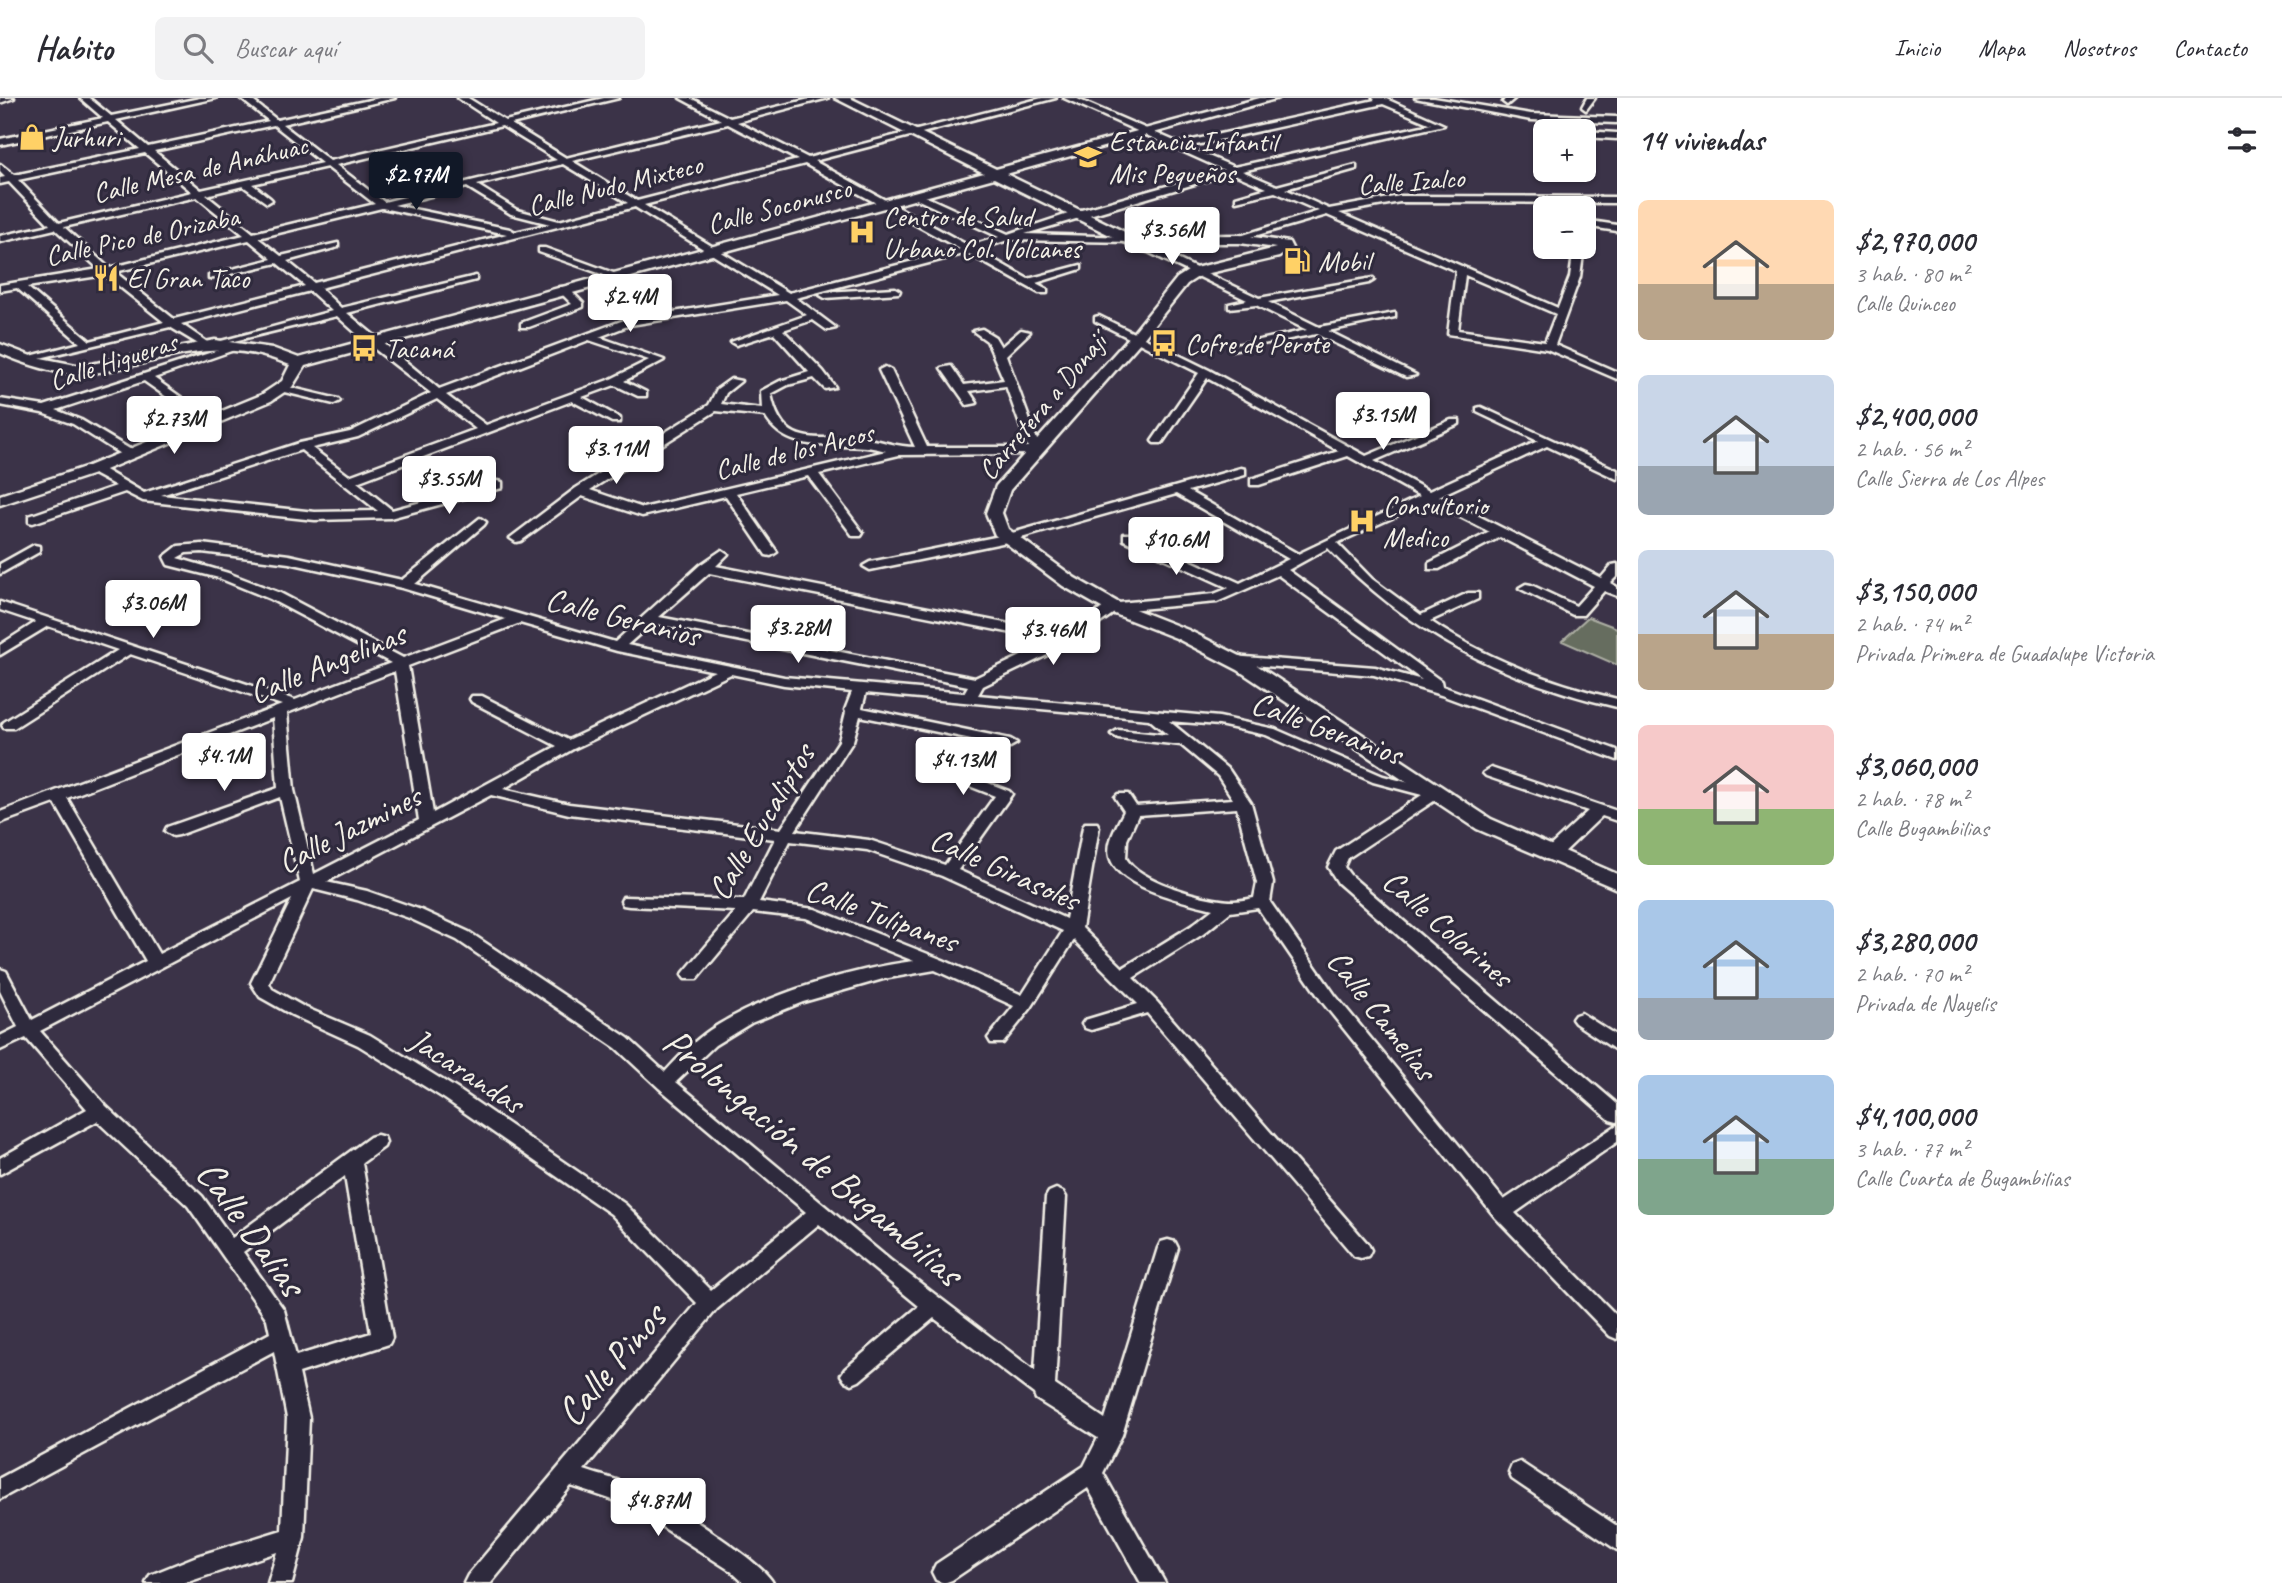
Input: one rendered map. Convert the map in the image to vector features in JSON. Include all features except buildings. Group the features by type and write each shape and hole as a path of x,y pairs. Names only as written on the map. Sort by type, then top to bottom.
{"main road":[{"path":"841,98 1132,243"},
{"name":"Calle Soconusco","path":"298,363 1273,98"},
{"name":"Carretera a Donají","path":"1007,538 998,526 994,513 1002,489 1138,336 1176,286 1196,272 1274,254 1285,248 1284,245 1270,241 1240,239 1132,243"},
{"path":"0,500 94,469 284,389 297,372 298,363 272,352 210,345 81,370 27,360 2,351"},
{"path":"1007,538 1069,582 1113,607 1182,634 1231,660 1484,824 1551,855 1617,881"}],"street":[{"path":"0,100 10,98"},
{"path":"84,98 312,286 371,341 483,429"},
{"path":"0,142 212,98"},
{"path":"244,98 382,205 516,233"},
{"path":"0,181 391,98"},
{"path":"462,98 561,161 788,297 812,317 831,328"},
{"name":"Calle Mesa de Anáhuac","path":"0,239 615,98"},
{"path":"684,98 804,160 1043,291"},
{"name":"Calle Pico de Orizaba","path":"0,288 108,271 824,98"},
{"name":"Calle Nudo Mixteco","path":"27,360 1052,98"},
{"path":"1068,98 1561,313"},
{"path":"1419,98 1519,116 1617,120"},
{"path":"788,297 968,250 1077,214 1233,170 1440,125 1381,100 1177,146"},
{"path":"1596,135 1617,136"},
{"path":"0,167 56,225 168,322 210,345 472,278"},
{"path":"1239,199 1353,167"},
{"path":"244,182 267,200"},
{"path":"469,184 514,212 558,223"},
{"name":"Carretera a Donají","path":"915,195 1008,237 1132,243"},
{"name":"Calle Izalco","path":"1240,239 1326,212 1400,199 1516,199 1533,207"},
{"path":"1516,199 1617,201"},
{"path":"1596,225 1617,229"},
{"path":"1132,243 1410,375"},
{"path":"213,277 335,245"},
{"path":"542,250 614,275"},
{"path":"1549,346 1575,277 1577,259"},
{"path":"1028,282 1077,267"},
{"path":"1461,270 1452,331 1549,346 1617,376"},
{"path":"1233,306 1369,281"},
{"path":"19,285 88,344"},
{"path":"525,326 579,305 563,289"},
{"path":"143,497 303,446 354,435 440,393 628,322 788,297 895,291"},
{"path":"1235,348 1391,314"},
{"path":"736,342 812,317"},
{"path":"1099,318 1205,372 1499,533 1617,592"},
{"path":"776,329 829,387"},
{"path":"978,331 991,339 1000,354 1035,451"},
{"path":"1000,354 1025,332"},
{"path":"351,480 615,380 659,360 590,337"},
{"name":"Calle Higueras","path":"0,402 45,410 240,347"},
{"path":"947,368 971,403"},
{"path":"885,370 922,450"},
{"path":"1158,441 1205,372"},
{"name":"Calle de los Arcos","path":"819,373 772,388 765,393 766,413 786,434 803,442 863,441 899,451"},
{"path":"145,377 195,412"},
{"path":"615,380 642,394"},
{"path":"516,538 580,491 714,407 721,391 735,381"},
{"path":"962,389 1011,382"},
{"path":"284,389 334,401"},
{"path":"571,396 616,420"},
{"path":"714,407 766,413"},
{"path":"45,410 77,422 129,454"},
{"path":"1481,410 1617,475"},
{"path":"1364,461 1455,422"},
{"path":"968,699 977,683 1067,640 1113,607 1217,598 1279,570 1329,542 1546,442"},
{"path":"303,446 351,480 390,514"},
{"name":"Calle de los Arcos","path":"580,491 642,512 899,451 1035,451"},
{"path":"1255,482 1348,452"},
{"path":"94,469 143,497 315,516 390,514 498,485"},
{"path":"812,472 857,533"},
{"path":"870,566 1007,538 1241,472"},
{"path":"33,519 126,487"},
{"path":"1178,490 1298,559"},
{"path":"729,492 771,552"},
{"path":"405,584 480,522"},
{"path":"1434,566 1499,533"},
{"path":"1128,537 1239,587"},
{"path":"1329,542 1371,586 1421,621 1470,650 1535,681 1577,695 1617,703"},
{"path":"0,570 34,549"},
{"name":"Calle Geranios","path":"401,663 348,633 261,591 230,577 173,562 170,557 183,549 240,552 289,559 405,584 617,647 784,681 1219,721 1270,732 1378,779 1435,794"},
{"path":"617,647 722,554"},
{"path":"705,568 1067,640"},
{"path":"1526,588 1578,612 1617,568"},
{"path":"1279,570 1446,691"},
{"path":"1421,621 1473,596"},
{"path":"0,606 297,705"},
{"name":"Calle Angelinas","path":"0,818 519,619"},
{"path":"651,619 977,683"},
{"path":"0,651 47,621"},
{"path":"9,725 127,650"},
{"path":"1231,660 1375,671 1446,691 1617,755"},
{"path":"401,663 427,823"},
{"name":"Calle Jazmines","path":"0,1044 427,823 568,746 727,671"},
{"name":"Calle Eucaliptos","path":"691,975 749,906 786,833 846,741 852,710 860,688"},
{"path":"477,699 568,746"},
{"path":"852,710 1010,743"},
{"path":"280,712 286,790 309,883"},
{"path":"1132,811 1120,837 1117,857 1122,870 1137,879 1227,906 1262,902 1265,883 1243,803 1224,772 1152,714"},
{"path":"1118,734 1188,741"},
{"path":"930,765 1004,794 948,872"},
{"path":"1491,773 1617,816"},
{"path":"173,831 286,790"},
{"name":"Calle Girasoles","path":"489,790 569,809 869,845 948,872 1073,929 1151,1006 1361,1250"},
{"name":"Calle Colorines","path":"1435,794 1342,855 1336,867 1344,879 1617,1115"},
{"path":"58,795 155,962"},
{"path":"1123,797 1132,811"},
{"path":"1132,811 1243,803"},
{"path":"1551,855 1598,811"},
{"path":"997,1038 1025,1004 1073,929 1091,827"},
{"name":"Prolongación de Bugambilias","path":"309,883 361,895 415,914 463,936 622,1043 665,1083 934,1305 1044,1392 1111,1435"},
{"name":"Jacarandas","path":"309,883 260,983 266,993 298,1011 364,1040 451,1094 618,1209 710,1303"},
{"name":"Calle Tulipanes","path":"629,901 749,906 808,914 937,964 1025,1004"},
{"name":"Calle Camelias","path":"1262,902 1329,999 1502,1212 1617,1330"},
{"path":"1122,977 1197,930 1227,906"},
{"path":"665,1083 692,1054 726,1029 770,1009 868,977 906,967 937,964"},
{"name":"Calle Dalias","path":"0,975 29,1030 99,1111 195,1201 232,1249 277,1316 298,1418 293,1537 281,1583"},
{"path":"1091,1024 1151,1006"},
{"path":"1581,1019 1617,1045"},
{"path":"0,1167 99,1111"},
{"path":"1502,1212 1617,1132"},
{"path":"232,1249 377,1142"},
{"path":"288,1367 382,1338 352,1161"},
{"path":"1044,1392 1056,1197"},
{"name":"Calle Pinos","path":"476,1583 710,1303 820,1212"},
{"path":"944,1572 1092,1473 1111,1435 1168,1248"},
{"path":"852,1375 934,1305"},
{"path":"0,1489 281,1336"},
{"path":"1520,1472 1617,1539"},
{"path":"1092,1473 1153,1583"},
{"path":"567,1475 635,1497 739,1563 761,1583"},
{"path":"158,1583 194,1575 293,1537"}],"green space":[{"path":"1588,617 1617,628 1617,665 1562,641"}],"place":[{"name":"Jurhuri","path":"32,137"},
{"name":"Estancia Infantil Mis Pequeños","path":"1088,157"},
{"name":"Centro de Salud Urbano Col. Volcanes","path":"862,232"},
{"name":"Mobil","path":"1297,261"},
{"name":"El Gran Taco","path":"106,278"},
{"name":"Cofre de Perote","path":"1164,343"},
{"name":"Tacaná","path":"364,348"},
{"name":"Consultorio Medico","path":"1362,521"}]}
